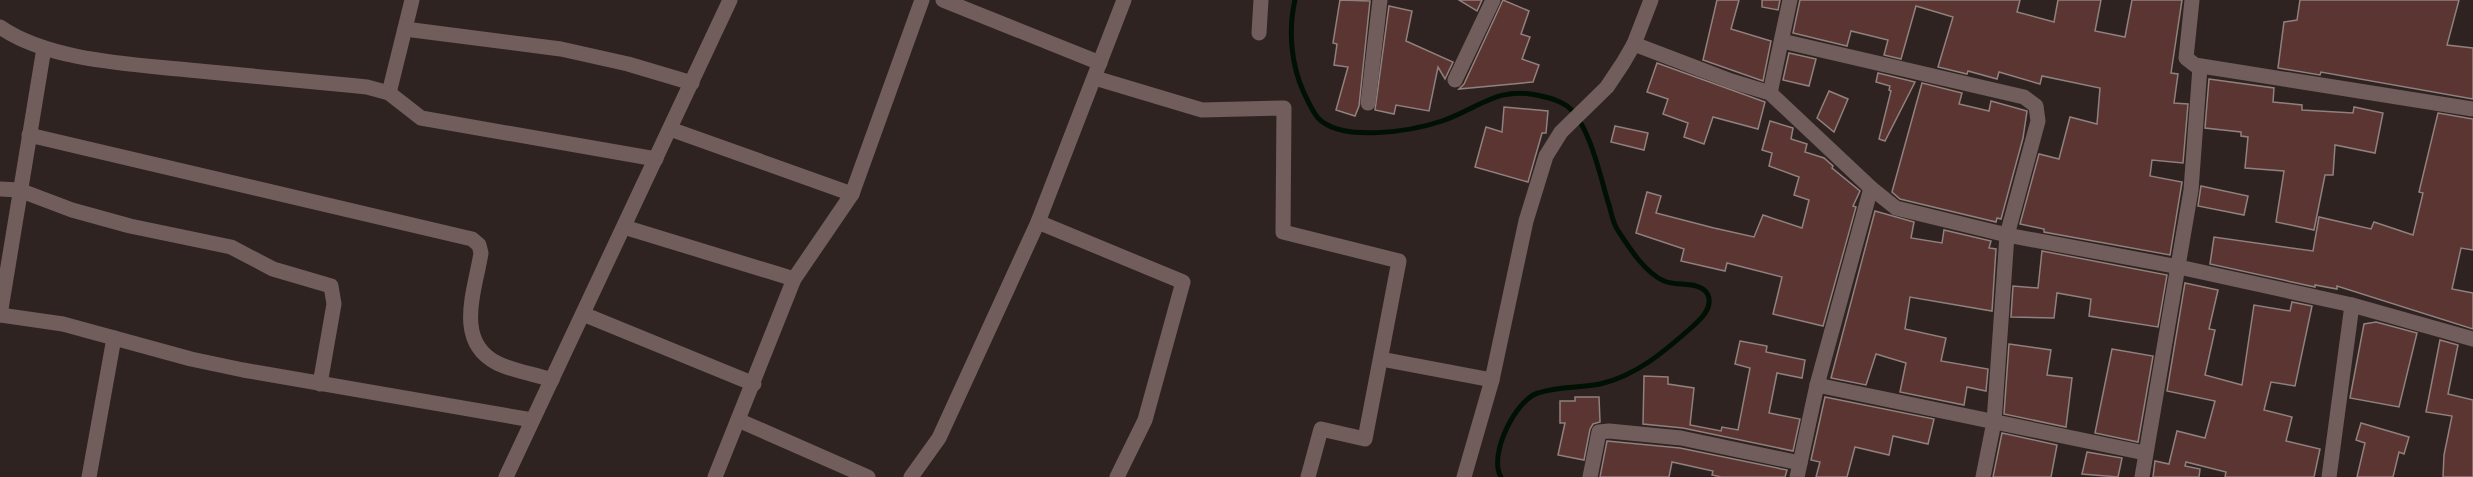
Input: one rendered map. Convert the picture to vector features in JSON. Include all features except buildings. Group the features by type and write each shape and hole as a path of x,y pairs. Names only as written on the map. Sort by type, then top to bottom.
{"street":[{"path":"389,93 412,0"},
{"path":"506,477 730,0"},
{"path":"715,477 794,279 852,194 922,0"},
{"path":"943,0 1097,70 1202,110 1284,108 1282,232 1399,261 1365,438 1322,429 1308,477"},
{"path":"911,477 939,438 1038,222 1124,0"},
{"path":"1259,33 1261,0"},
{"path":"1368,103 1380,0"},
{"path":"1455,80 1493,0"},
{"path":"1464,477 1492,380 1526,221 1546,156 1561,132 1607,87 1634,44 1651,0"},
{"path":"1770,93 1790,0"},
{"path":"2192,0 2187,58 2200,67 2473,109"},
{"path":"0,27 17,38 44,48 116,63 367,87 389,93 421,118 656,159"},
{"path":"405,28 561,49 628,64 692,83"},
{"path":"1782,41 2024,97 2033,102 2038,111 2038,121 2007,235 1994,422 1983,477"},
{"path":"1634,44 1731,81 1770,93 1871,188 1896,208 2007,235 2179,267 2352,305 2473,339"},
{"path":"44,48 0,315 63,324 191,359 320,384 532,420"},
{"path":"2142,477 2191,190 2200,67"},
{"path":"670,129 852,194"},
{"path":"29,135 472,239 479,245 481,253 469,323 472,339 480,351 498,363 552,380"},
{"path":"1590,477 1599,432 1609,431 1681,438 1799,470 1817,385 1871,188"},
{"path":"0,189 19,190 72,210 118,223 231,247 273,269 332,286 334,304 320,384"},
{"path":"1038,222 1183,282 1145,420 1117,477"},
{"path":"624,227 794,279"},
{"path":"2329,477 2352,305"},
{"path":"583,314 754,384"},
{"path":"88,477 114,338"},
{"path":"1381,359 1492,380"},
{"path":"1817,385 2145,453"},
{"path":"738,420 868,477"}],"waterway":[{"path":"1295,0 1291,35 1296,71 1312,109 1318,118 1329,126 1360,133 1413,128 1442,121 1490,100 1513,93 1526,93 1558,101 1567,106 1582,124 1593,150 1614,223 1637,258 1664,281 1700,287 1708,295 1708,309 1699,320 1661,353 1638,369 1600,384 1553,389 1529,398 1513,417 1501,443 1498,456 1501,477"}]}
